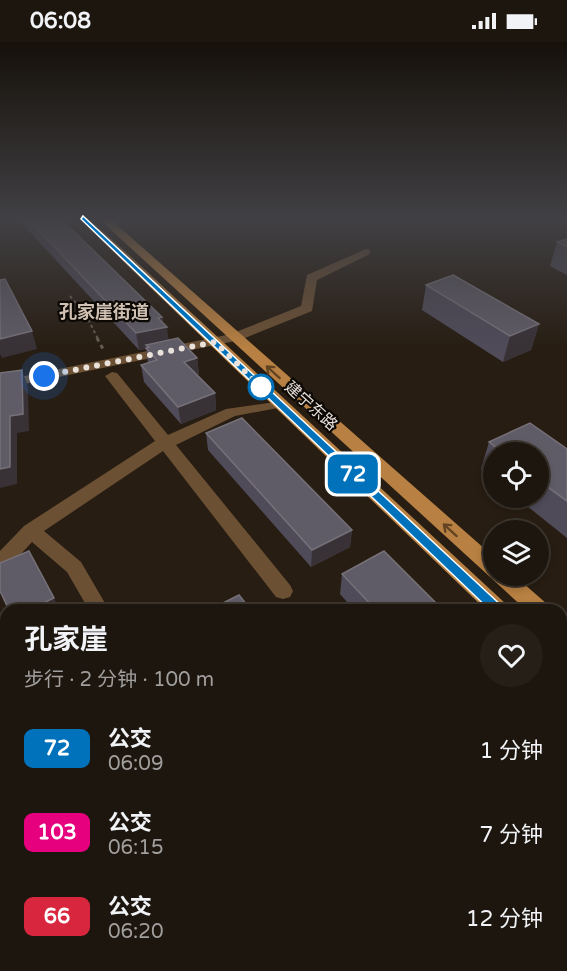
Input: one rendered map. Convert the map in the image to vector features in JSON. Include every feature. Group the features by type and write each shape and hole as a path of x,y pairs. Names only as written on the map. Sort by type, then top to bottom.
{"main road":[{"name":"建宁东路","path":"129,261 493,604"},
{"name":"建宁东路","path":"156,261 235,337 483,559"},
{"path":"512,586 533,604"}],"street":[{"path":"0,385 111,370 235,337 307,308 311,278 346,261"},
{"path":"111,370 165,444 283,591"},
{"path":"0,564 31,531 151,450 231,412 278,404"},
{"path":"31,531 74,567 96,604"}],"path":[{"path":"70,296 87,317 111,370"}],"building":[{"path":"68,261 105,261 162,317 158,318 167,327 136,333"},
{"path":"453,275 539,324 510,336 426,285"},
{"path":"5,279 32,331 0,339 0,280"},
{"path":"178,338 197,358 184,362 215,393 178,407 141,365 157,360 146,345"},
{"path":"22,370 23,414 10,416 10,467 0,469 0,373"},
{"path":"242,418 352,530 312,550 206,433"},
{"path":"530,423 567,449 567,501 549,488 549,442 489,442"},
{"path":"29,551 54,598 41,604 6,604 0,591 0,563"},
{"path":"384,551 437,604 370,604 342,574"},
{"path":"239,595 246,604 221,604"}],"bus line":[{"name":"72","path":"129,261 493,604"}],"district":[{"name":"孔家崖街道","path":"104,312"}],"route":[{"path":"44,376 215,342 261,387"}]}
